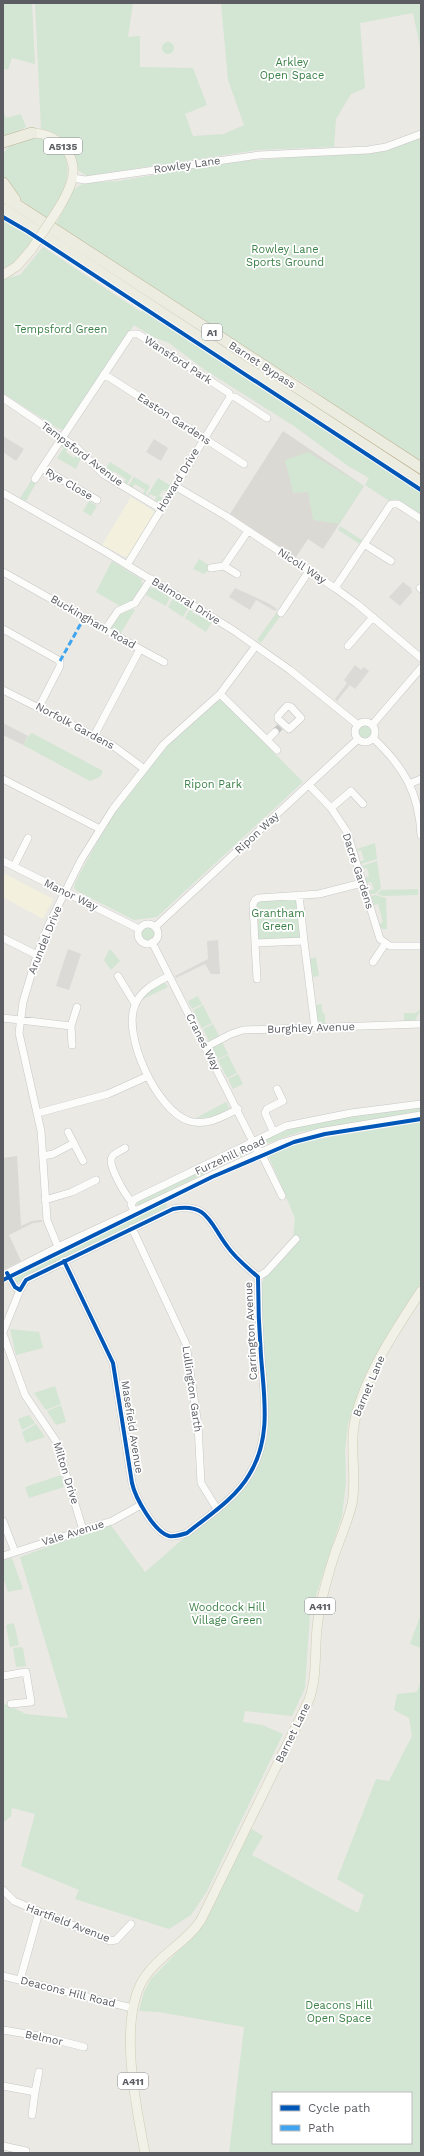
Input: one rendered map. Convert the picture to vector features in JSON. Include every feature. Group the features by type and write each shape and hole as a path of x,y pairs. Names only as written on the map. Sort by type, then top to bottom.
{"highway":[{"path":"3,150 7,141 32,133"},
{"path":"3,183 18,206"},
{"name":"Barnet Bypass","path":"3,196 421,468"},
{"name":"Barnet Bypass","path":"3,209 421,482"}],"main road":[{"name":"A5135","path":"32,133 49,136 65,147 72,162 73,178"},
{"path":"3,274 17,266 32,250 57,211 73,178"},
{"name":"Barnet Lane","path":"145,2153 134,2090 132,2008 137,1991 148,1972 189,1935 201,1920 309,1700 316,1678 315,1639 320,1605 352,1503 354,1486 353,1438 358,1409 390,1340 421,1291"}],"street":[{"name":"Rowley Lane","path":"73,178 85,180 259,155 368,150 386,147 421,134"},
{"name":"Wansford Park","path":"62,438 129,336 136,333 229,393 230,397 234,397 267,418"},
{"name":"Easton Gardens","path":"104,374 244,464"},
{"name":"Howard Drive","path":"127,565 230,397"},
{"name":"Tempsford Avenue","path":"3,398 85,455 103,474 161,509"},
{"name":"Rye Close","path":"35,479 62,438"},
{"name":"Rye Close","path":"42,468 96,500"},
{"name":"Nicoll Way","path":"175,486 248,531 335,588 421,658"},
{"name":"Balmoral Drive","path":"3,493 151,579 233,630 256,647 262,649 358,726"},
{"path":"335,588 391,504 398,504 421,519"},
{"path":"224,566 248,531"},
{"path":"364,544 391,562"},
{"path":"211,568 224,566 237,574"},
{"path":"281,613 309,571"},
{"name":"Buckingham Road","path":"3,572 140,649 94,736"},
{"path":"105,630 118,611 129,608 135,603 151,579"},
{"path":"348,646 372,617"},
{"path":"3,629 60,662 60,666 39,707"},
{"name":"Arundel Drive","path":"58,1247 48,1225 38,1113 20,1041 20,1020 37,955 65,892 100,829 143,768 164,744 220,694 256,647"},
{"path":"140,649 164,662"},
{"path":"372,725 421,668"},
{"name":"Norfolk Gardens","path":"3,690 112,745 143,768"},
{"path":"220,694 277,750"},
{"path":"366,722 372,725 375,730 373,738 364,742 358,739 356,734 358,726 366,722"},
{"path":"267,740 275,732"},
{"path":"373,738 398,763 409,784 418,807 421,835"},
{"name":"Ripon Way","path":"155,927 358,739"},
{"path":"3,779 100,829"},
{"path":"409,784 421,779"},
{"name":"Dacre Gardens","path":"309,785 331,808 346,832 379,936 385,944"},
{"path":"331,808 351,790 363,804"},
{"path":"14,866 28,838"},
{"name":"Manor Way","path":"3,861 139,929"},
{"path":"257,979 253,904 255,900 332,892 362,883"},
{"path":"299,895 315,1028"},
{"path":"147,924 155,927 158,936 152,942 146,943 141,940 138,935 139,929 147,924"},
{"path":"3,938 37,955"},
{"path":"255,943 304,941"},
{"name":"Cranes Way","path":"152,942 253,1141"},
{"path":"373,962 385,944 390,946 421,946"},
{"path":"118,976 135,1004"},
{"path":"169,976 148,988 135,1004 130,1023 133,1037 148,1076 169,1109 189,1121 210,1122 238,1109"},
{"path":"72,1045 71,1026 77,1007"},
{"path":"3,1018 71,1026"},
{"name":"Burghley Avenue","path":"206,1047 231,1034 243,1030 421,1024"},
{"path":"38,1113 102,1096 148,1076"},
{"path":"273,1131 265,1113 267,1109 283,1101 277,1089"},
{"name":"Furzehill Road","path":"132,1202 273,1131 299,1122 421,1104"},
{"name":"Furzehill Road","path":"20,1290 15,1287 5,1274 58,1247 259,1152 296,1137 421,1115"},
{"path":"68,1132 83,1161"},
{"name":"Furzehill Road","path":"253,1141 259,1152"},
{"path":"43,1156 53,1154 74,1143"},
{"path":"125,1148 112,1156 111,1159 115,1175 123,1191 132,1202 134,1212"},
{"path":"259,1152 282,1196"},
{"path":"45,1200 72,1192 96,1180"},
{"path":"20,1290 26,1280 173,1209 168,1195"},
{"name":"Carrington Avenue","path":"173,1209 191,1208 203,1213 211,1219 226,1246 258,1277 259,1321 265,1411 264,1438 257,1460 249,1475 233,1494 216,1509"},
{"name":"Lullington Garth","path":"132,1228 186,1344 198,1425 200,1478 202,1489 216,1509"},
{"path":"258,1277 266,1272 296,1240"},
{"name":"Masefield Avenue","path":"64,1261 113,1363 132,1483 141,1505 161,1531 168,1536 179,1536 187,1533 216,1509"},
{"name":"Milton Drive","path":"20,1290 3,1333 23,1390 56,1441 83,1530"},
{"name":"Vale Avenue","path":"3,1556 121,1517 141,1505"},
{"path":"3,1521 14,1552"},
{"path":"3,1676 26,1672 31,1702 10,1704"},
{"name":"Hartfield Avenue","path":"3,1890 14,1901 110,1941 116,1940 131,1924"},
{"path":"20,1980 39,1912"},
{"name":"Deacons Hill Road","path":"3,1976 132,2008"},
{"name":"Belmor","path":"3,2030 45,2037 84,2047"},
{"path":"32,2115 35,2092 40,2072"},
{"path":"3,2086 35,2092"},
{"path":"3,2146 26,2151"}],"shaded area":[{"path":"283,431 364,486 323,549 308,539 296,557 230,514"},
{"path":"3,436 24,449 16,461 3,452"},
{"path":"154,439 168,448 161,461 146,452"},
{"path":"131,497 155,512 128,556 125,557 102,545"},
{"path":"403,582 411,588 412,592 400,606 389,597"},
{"path":"235,588 268,603 277,609 275,611 256,600 250,610 229,597"},
{"path":"355,665 361,670 364,667 369,671 355,689 350,685 337,701 335,699 347,683 344,680"},
{"path":"3,723 28,736 23,745 3,735"},
{"path":"3,873 53,899 43,919 3,897"},
{"path":"218,940 220,974 211,974 205,964 176,978 175,976 208,959 207,941"},
{"path":"68,949 81,954 69,990 56,986"},
{"path":"17,1156 21,1226 32,1221 42,1220 42,1222 33,1223 9,1235 21,1261 3,1270 3,1158"}],"green space":[{"path":"3,3 32,3 35,64 12,58 8,70 3,68"},
{"name":"Arkley Open Space","path":"35,3 133,3 128,37 140,36 140,67 193,68 207,105 185,114 193,136 224,134 244,125 228,80 221,3 421,3 421,52 413,13 360,23 365,88 351,94 336,119 334,147 257,150 87,176 78,170 73,156 66,144 55,134 41,129"},
{"path":"170,42 173,43 173,53 166,54 163,53 162,46 163,43"},
{"path":"3,109 6,118 21,114 26,127 3,139"},
{"path":"42,137 63,149 67,169 67,178 62,194 47,219 15,195 5,183 3,177 4,154 7,149 16,142"},
{"name":"Rowley Lane Sports Ground","path":"421,137 421,464 353,419 302,382 282,372 56,224 74,189 84,183 118,181 230,162 386,150"},
{"path":"3,221 34,239 15,262 3,269"},
{"name":"Tempsford Green","path":"43,247 141,312 143,310 421,491 421,517 391,502 365,485 369,478 348,466 294,426 205,370 169,343 153,337 134,325 64,430 57,428 3,393 3,279 20,275"},
{"path":"63,445 68,448 66,452 74,458 77,454 81,458 76,469 57,458 64,448 61,446"},
{"path":"308,452 364,486 339,524 313,520 308,492 293,493 285,460"},
{"path":"110,462 132,476 127,484 124,483 126,479 114,471 111,475 105,470"},
{"path":"134,477 150,486 145,496 143,494 145,490 135,484 132,488 129,485"},
{"path":"33,478 37,481 26,501 20,498"},
{"path":"158,478 171,486 167,492 163,490 159,496 163,498 162,501 154,501 157,497 150,494 148,497 147,496"},
{"path":"89,501 97,506 91,516 83,511"},
{"path":"340,526 362,540 360,544 338,530"},
{"path":"199,559 210,566 210,569 204,574 193,569"},
{"path":"112,561 141,579 143,586 130,603 120,606 96,592"},
{"path":"149,588 155,588 170,597 166,606 146,595"},
{"path":"173,598 188,608 183,617 168,607"},
{"path":"133,609 135,610 120,634 110,629 116,616"},
{"path":"190,609 193,613 212,622 206,632 185,618"},
{"path":"277,612 281,615 261,643 257,640"},
{"name":"Ripon Park","path":"222,700 303,782 157,917 134,920 77,891 74,888 75,883 99,839 126,796 141,776 175,738 206,709"},
{"path":"365,725 370,727 372,732 370,737 365,739 360,737 358,732 360,727"},
{"path":"32,733 103,771 100,777 90,781 23,745"},
{"path":"375,843 377,859 361,864 360,862 364,860 361,850 357,851 357,849"},
{"path":"377,861 381,888 375,894 371,894 369,891 374,889 371,882 367,883 365,878 369,876 367,868 362,869 362,866"},
{"path":"418,889 418,895 383,896 377,894 381,890"},
{"path":"375,895 386,898 387,929 382,929 379,924 383,922 378,904 374,905 371,896"},
{"name":"Grantham Green","path":"274,898 296,898 301,935 299,938 263,941 258,939 256,901 273,901"},
{"path":"147,927 152,929 154,934 152,939 147,941 142,939 140,934 142,929"},
{"path":"109,950 111,950 120,961 111,970 104,960"},
{"path":"316,957 319,976 313,977 310,959"},
{"path":"164,982 168,987 141,1000 153,988"},
{"path":"198,996 202,1004 192,1009 188,1001"},
{"path":"322,1004 322,1012 325,1014 325,1024 316,1022 315,1005"},
{"path":"203,1005 212,1023 202,1028 193,1010"},
{"path":"421,1009 415,1021 404,1021 404,1013 416,1013"},
{"path":"213,1024 219,1036 209,1041 203,1029"},
{"path":"222,1042 228,1054 218,1059 212,1047"},
{"path":"228,1055 237,1073 227,1078 218,1060"},
{"path":"238,1074 243,1084 233,1089 228,1079"},
{"path":"226,1102 230,1109 215,1117 196,1118"},
{"path":"421,1106 421,1111 300,1132 265,1144 261,1142 269,1136 308,1124 362,1114"},
{"name":"Woodcock Hill Village Green","path":"421,1122 421,1283 384,1341 369,1370 348,1424 345,1450 346,1482 342,1516 310,1614 305,1688 292,1716 245,1711 243,1722 262,1725 283,1734 207,1891 191,1915 169,1929 75,1899 79,1890 21,1866 35,1814 12,1808 11,1816 3,1823 3,1703 26,1714 68,1718 20,1557 110,1524 145,1572 235,1494 247,1481 267,1439 268,1420 260,1316 261,1286 265,1276 293,1238 295,1218 268,1155 305,1141"},
{"path":"246,1147 249,1152 138,1206 135,1201"},
{"path":"166,1201 167,1207 17,1283 14,1282 13,1277"},
{"path":"10,1329 39,1332 43,1348 16,1355"},
{"path":"55,1386 61,1404 46,1410 34,1393"},
{"path":"61,1405 66,1422 56,1425 47,1411"},
{"path":"29,1415 35,1423 22,1430 18,1419"},
{"path":"36,1424 45,1437 26,1443 22,1432"},
{"path":"61,1475 64,1487 29,1498 25,1487"},
{"path":"12,1558 23,1589 8,1592 3,1577 3,1560"},
{"path":"421,1614 421,1648 410,1644"},
{"path":"14,1623 19,1645 10,1647 6,1625"},
{"path":"13,1648 23,1648 26,1666 16,1667"},
{"name":"Deacons Hill Open Space","path":"421,1680 421,2153 229,2153 244,2027 159,2012 139,2011 144,1992 151,1979 196,1933 250,1828 263,1836 252,1855 358,1913 364,1895 337,1879 376,1779 389,1781 412,1736 409,1718 394,1710 397,1694 417,1692"}],"tunnel":[{"path":"275,732 281,726"}],"marked path":[{"path":"60,661 84,618"}],"cycle path":[{"path":"3,217 27,231 421,490"},
{"path":"3,1280 212,1177 294,1142 325,1134 421,1119"},
{"path":"7,1273 15,1287 20,1290 26,1280 173,1209 185,1208 194,1209 207,1217 227,1246 241,1262 258,1277 258,1307 265,1402 264,1432 261,1447 256,1461 243,1484 221,1507 187,1533 174,1536 169,1536 163,1533 151,1521 137,1497 132,1483 113,1363 64,1261"}]}
